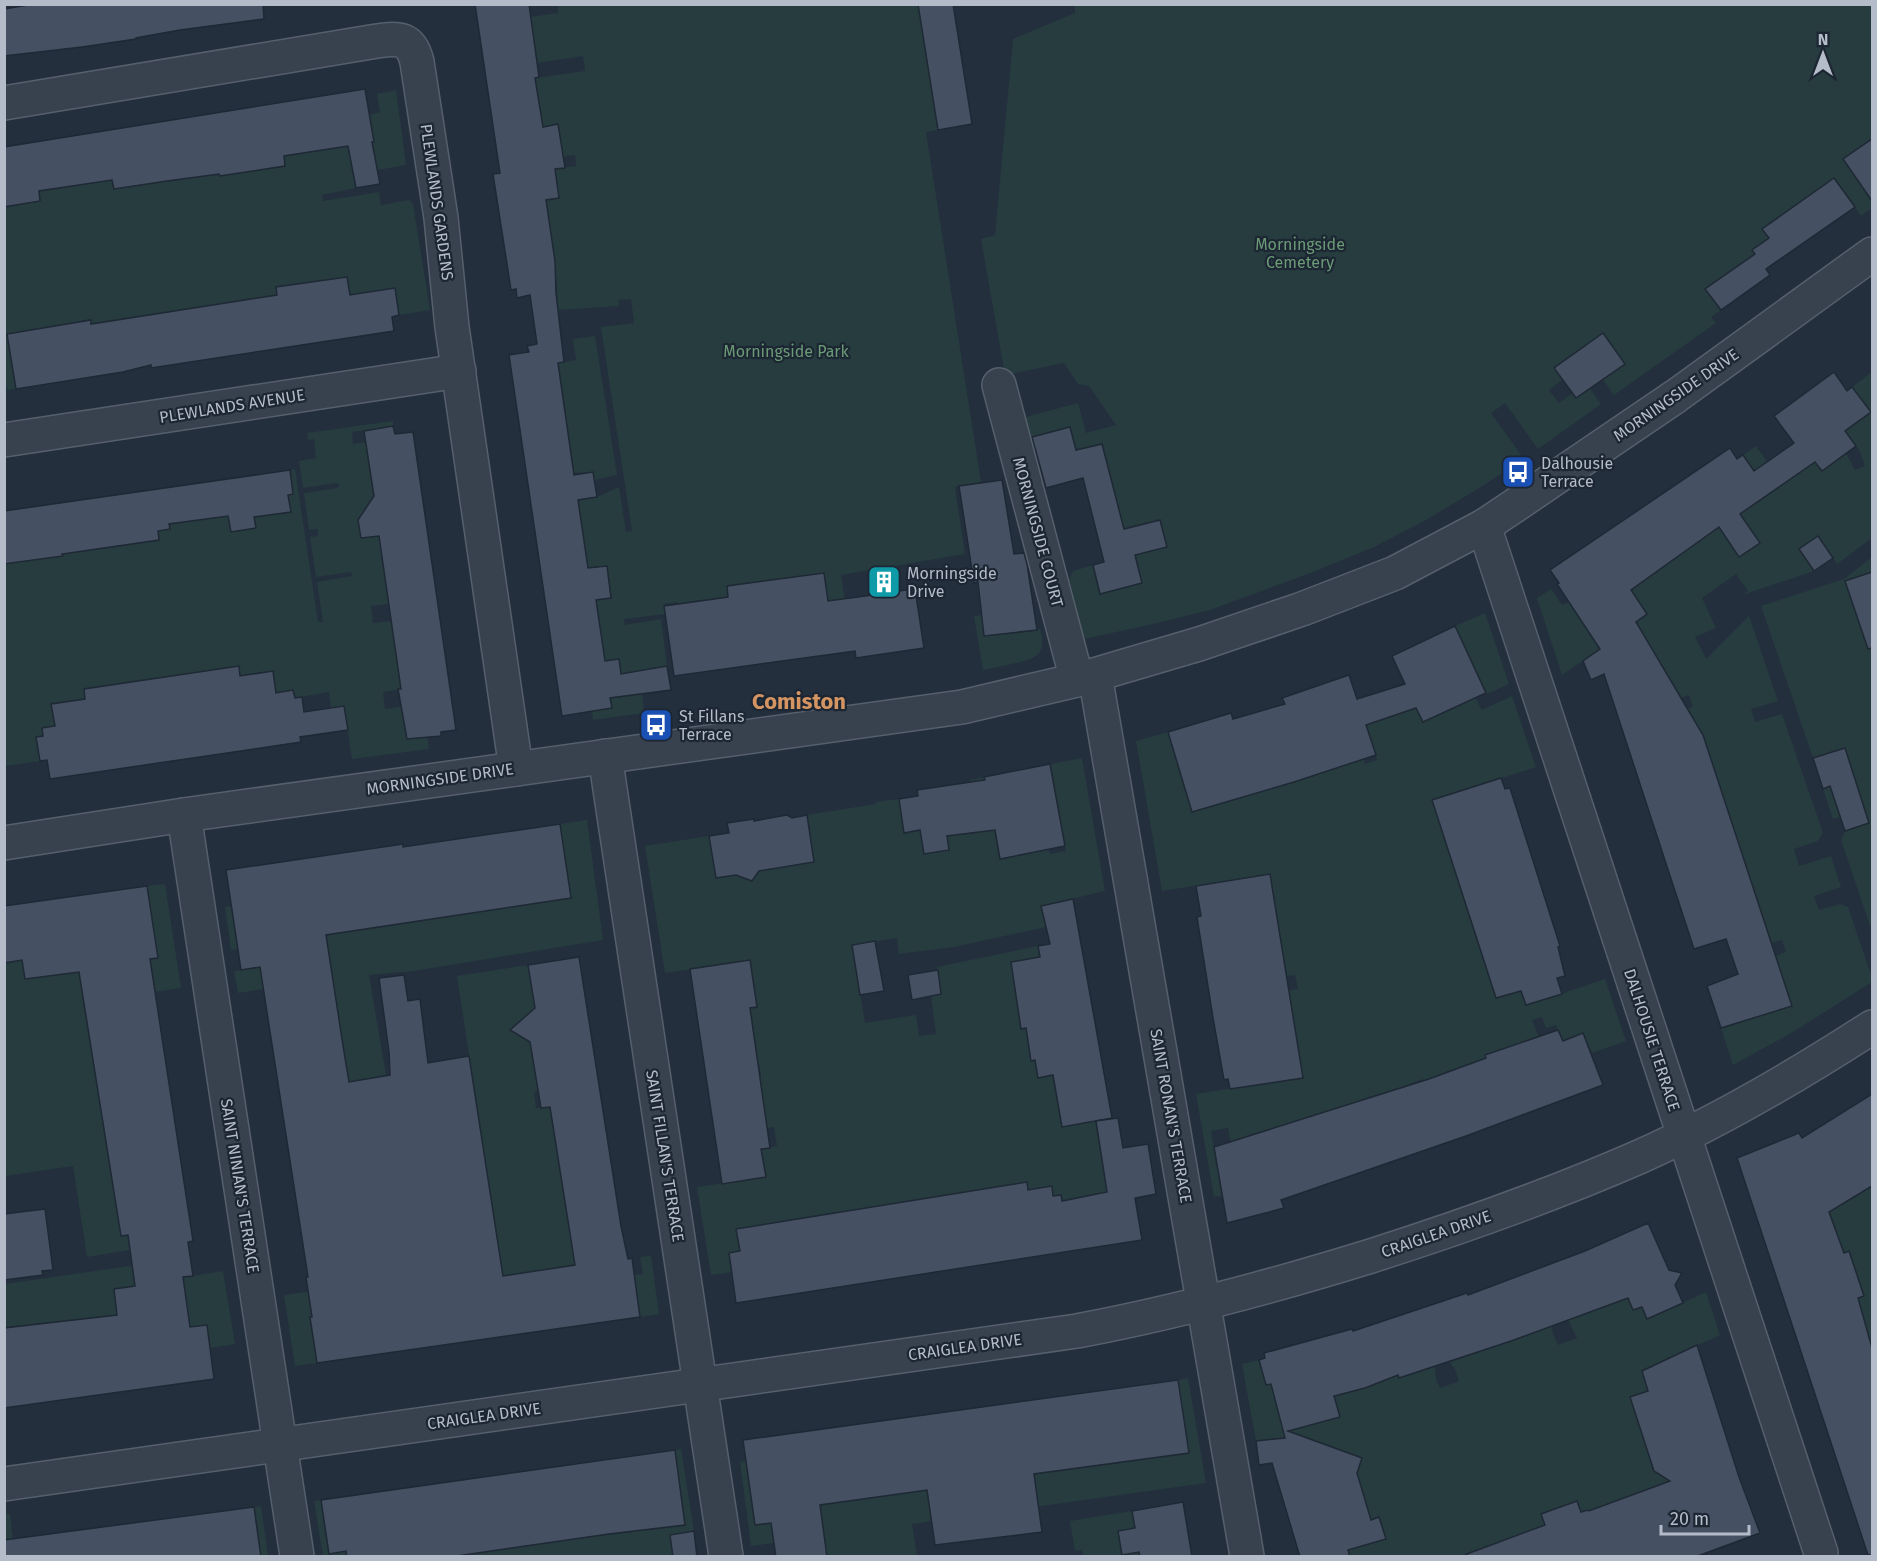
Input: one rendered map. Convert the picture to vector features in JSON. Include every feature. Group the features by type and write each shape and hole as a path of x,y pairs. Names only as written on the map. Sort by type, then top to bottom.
{"street":[{"name":"PLEWLANDS GARDENS","path":"4,103 377,41 401,40 409,44 415,53 417,62 441,218 459,371 516,769"},
{"name":"MORNINGSIDE DRIVE","path":"4,843 184,815 962,707 1086,677 1199,644 1313,605 1395,573 1484,526 1676,396 1872,256"},
{"name":"PLEWLANDS AVENUE","path":"4,440 459,371"},
{"name":"MORNINGSIDE COURT","path":"999,385 1086,677"},
{"name":"DALHOUSIE TERRACE","path":"1484,526 1818,1555"},
{"name":"SAINT RONAN'S TERRACE","path":"1086,677 1204,1305 1247,1557"},
{"name":"SAINT FILLAN'S TERRACE","path":"605,756 726,1557"},
{"name":"SAINT NINIAN'S TERRACE","path":"184,815 297,1557"},
{"name":"CRAIGLEA DRIVE","path":"4,1484 1077,1331 1204,1305 1316,1273 1495,1214 1640,1156 1772,1089 1872,1027"}],"green space":[{"name":"Morningside Park","path":"558,5 918,5 938,130 926,132 981,482 955,487 965,554 841,575 849,629 827,606 824,573 784,578 729,600 682,603 685,629 682,629 677,602 664,604 665,614 624,619 625,625 661,619 667,666 640,670 644,713 593,720 592,711 612,708 607,679 621,676 619,659 605,661 594,592 600,591 602,599 612,598 607,567 588,567 578,503 582,499 597,497 619,487 626,532 632,531 601,327 634,323 631,299 618,300 619,306 558,310 555,261 546,200 559,198 554,169 576,166 575,155 515,164 545,143 561,140 558,125 543,127 535,78 585,71 583,56 485,71 483,61 535,53 530,17 558,13"},
{"name":"Morningside Cemetery","path":"1075,5 1872,5 1872,139 1843,160 1872,201 1872,208 1861,216 1834,178 1763,228 1769,238 1753,249 1755,254 1706,289 1721,310 1711,317 1716,323 1614,395 1603,380 1625,364 1603,333 1554,367 1563,379 1549,390 1559,403 1573,393 1577,398 1590,389 1601,404 1538,449 1505,403 1491,413 1524,459 1426,520 1374,547 1210,610 1084,639 1069,580 1073,571 1093,565 1101,593 1142,583 1135,555 1167,547 1160,520 1124,529 1102,444 1076,450 1069,427 1028,438 1022,418 1078,403 1086,433 1116,425 1089,386 1078,384 1064,363 1005,375 981,239 995,235 1013,39 1075,13"},
{"path":"396,90 406,165 354,174 356,188 322,195 323,201 379,192 381,205 409,200 413,204 430,310 399,315 395,288 350,295 347,277 310,301 307,282 276,287 279,306 92,330 90,319 76,322 79,343 7,335 16,389 7,390 4,376 6,207 40,201 39,191 102,181 112,176 114,189 134,186 133,177 166,171 168,182 191,178 185,140 265,159 267,169 285,166 284,156 374,142 370,115 380,112 377,94"},
{"path":"595,336 617,475 594,480 593,472 574,473 558,363 576,360 573,339"},
{"path":"1872,372 1872,538 1837,564 1818,536 1799,549 1814,571 1742,595 1748,591 1736,574 1702,598 1716,628 1695,637 1706,659 1749,616 1778,701 1751,709 1755,722 1782,714 1823,833 1818,841 1794,849 1799,866 1831,856 1841,887 1814,896 1819,910 1840,904 1848,907 1872,978 1872,982 1793,1032 1733,1065 1721,1028 1792,1006 1788,992 1773,996 1775,956 1786,952 1782,940 1771,943 1742,919 1761,913 1747,869 1679,711 1693,707 1689,695 1619,717 1600,649 1562,675 1537,598 1551,589 1562,605 1569,602 1582,622 1627,627 1647,614 1629,591 1659,571 1645,550 1691,547 1719,527 1727,539 1738,531 1750,549 1759,543 1735,517 1755,472 1743,455 1756,446 1783,484 1811,456 1822,471 1837,460 1835,438 1855,470 1865,466 1859,450 1845,431 1871,412 1852,387"},
{"path":"393,421 393,426 352,432 353,444 366,442 375,507 369,504 364,509 366,520 359,522 361,538 379,536 389,604 371,606 373,623 392,621 401,689 383,692 385,709 404,706 406,735 412,739 418,735 427,734 429,749 352,759 344,706 331,708 329,692 295,698 293,690 274,693 272,671 260,673 262,689 242,684 239,666 212,670 215,690 178,695 175,675 149,679 151,701 112,685 84,689 87,709 67,702 52,704 54,721 58,726 43,736 36,737 40,761 5,766 5,564 20,562 18,547 33,545 35,560 63,556 56,504 69,503 77,552 89,551 87,536 170,529 169,524 228,516 231,532 256,528 254,512 279,508 280,514 291,512 290,506 286,506 280,496 293,494 290,470 295,469 318,622 323,622 317,582 352,576 351,572 316,577 310,537 318,536 318,529 309,530 304,493 337,488 340,485 337,483 303,488 299,461 316,458 314,439 308,440 307,433"},
{"path":"1872,557 1872,572 1864,575 1866,641 1872,639 1872,925 1870,926 1841,840 1845,831 1869,822 1865,809 1833,819 1823,789 1854,778 1845,748 1813,758 1761,606 1844,579"},
{"path":"1485,613 1509,684 1487,694 1455,626"},
{"path":"982,615 985,636 1040,629 1042,645 1040,651 1027,660 983,670 974,616"},
{"path":"1468,689 1482,710 1512,696 1536,767 1432,801 1438,817 1474,828 1444,837 1453,866 1483,857 1490,876 1460,886 1469,915 1505,925 1475,935 1485,964 1515,954 1521,973 1491,983 1496,998 1531,987 1537,1002 1605,979 1626,1041 1592,1053 1583,1033 1563,1041 1556,1025 1546,1028 1542,1017 1532,1020 1545,1053 1504,1049 1485,1056 1492,1073 1459,1085 1454,1069 1435,1076 1440,1091 1429,1095 1423,1079 1410,1084 1415,1100 1384,1111 1378,1094 1358,1101 1363,1117 1329,1129 1323,1112 1304,1118 1275,1147 1270,1129 1250,1135 1233,1156 1228,1128 1211,1131 1222,1196 1214,1197 1196,1094 1303,1077 1301,1063 1268,1068 1264,1045 1297,1040 1291,1001 1258,1006 1256,996 1298,989 1295,975 1287,976 1269,874 1162,891 1136,741 1168,732 1192,812 1357,740 1365,764 1377,760 1366,725 1414,705 1423,721 1436,715"},
{"path":"1082,758 1105,891 1042,906 1046,927 954,947 899,954 897,938 852,945 865,1023 916,1015 919,1036 936,1034 931,996 941,994 937,967 1038,946 1040,957 1011,962 1021,1029 1045,1024 1034,1053 1030,1054 1031,1060 1035,1060 1038,1078 1053,1075 1055,1089 1062,1088 1065,1110 1059,1111 1062,1127 1095,1121 1100,1151 1116,1149 1119,1166 1151,1161 1154,1182 1133,1186 1123,1191 1062,1201 1061,1195 1053,1196 1052,1186 1041,1188 1029,1206 1026,1183 927,1198 901,1215 899,1203 864,1208 865,1219 838,1226 835,1212 800,1218 802,1232 772,1224 736,1229 738,1241 742,1245 739,1251 729,1253 732,1272 711,1275 697,1187 766,1177 761,1149 777,1146 774,1127 758,1130 754,1101 763,1099 761,1086 750,1077 761,1075 759,1063 749,1064 747,1053 757,1051 754,1035 744,1036 736,981 753,978 751,961 665,973 645,846 709,836 716,878 814,861 807,815 899,799 904,832 920,830 924,854 949,850 947,836 956,834 949,785 984,777 1000,859 1048,849 1050,854 1066,851 1050,764"},
{"path":"587,820 603,940 414,971 369,975 401,1163 498,1244 457,976 528,965 536,1018 521,1020 517,1026 539,1036 547,1090 534,1092 536,1108 550,1107 570,1233 604,1262 310,1318 317,1363 295,1366 284,1295 335,1288 333,1274 308,1277 307,1273 377,1262 347,1071 330,1073 325,1044 342,1042 333,978 238,993 234,971 267,966 249,947 231,950 225,907 231,906 235,928 255,926 316,937 338,933 335,913 368,909 372,928 397,925 411,902 403,847 411,846 471,913 488,911 477,837 494,834 505,907 571,897 560,824"},
{"path":"165,884 181,988 85,1002 130,1250 87,1257 73,1166 5,1176 5,963 25,959 23,965 25,979 158,957 147,886"},
{"path":"1872,1162 1872,1364 1861,1368 1857,1345 1870,1341 1864,1320 1842,1304 1864,1296 1849,1252 1827,1259 1836,1235 1829,1213 1815,1217 1857,1172"},
{"path":"651,1256 659,1314 640,1317 634,1275 643,1274 640,1257"},
{"path":"164,1261 167,1280 223,1271 235,1344 210,1348 207,1325 184,1328 189,1319 187,1304 128,1287 114,1289 120,1337 44,1339 41,1323 16,1327 5,1350 5,1284"},
{"path":"1620,1280 1633,1310 1642,1307 1647,1319 1706,1292 1720,1335 1642,1371 1649,1394 1641,1393 1630,1397 1638,1420 1669,1454 1648,1453 1653,1471 1667,1479 1671,1478 1680,1491 1596,1531 1589,1510 1581,1512 1577,1501 1541,1514 1552,1547 1484,1556 1481,1548 1459,1556 1350,1556 1347,1547 1355,1548 1386,1538 1379,1517 1371,1520 1355,1469 1359,1457 1299,1436 1256,1441 1242,1364 1259,1360 1267,1385 1332,1396 1390,1354 1399,1378 1435,1366 1436,1379 1440,1388 1459,1381 1449,1361 1508,1314 1517,1339 1552,1326 1558,1345 1577,1338 1568,1320"},
{"path":"1188,1378 1206,1483 912,1524 917,1556 827,1556 824,1536 751,1546 740,1462 746,1461 755,1525 769,1523 764,1492 1045,1452 1048,1472 1063,1471 1079,1448 1082,1468 1094,1466 1092,1446 1113,1464 1126,1462 1123,1441 1144,1459 1189,1452 1178,1380"},
{"path":"681,1449 694,1531 670,1535 673,1556 438,1556 542,1529 544,1544 568,1540 566,1526 606,1515 609,1535 632,1532 629,1512 685,1524 675,1450"},
{"path":"321,1500 329,1553 346,1551 347,1556 323,1556 314,1501"},
{"path":"261,1506 268,1556 261,1556 254,1507"},
{"path":"1132,1511 1140,1556 1084,1556 1082,1550 1075,1551 1070,1521"},
{"path":"4,1514 10,1514 13,1539 26,1537 29,1556 5,1556"}],"building":[{"path":"34,4 263,4 264,19 180,30 82,47 4,56 4,9"},
{"path":"475,4 529,4 539,77 535,78 543,127 558,124 565,168 555,169 559,198 546,200 555,261 556,293 564,362 558,363 574,475 593,472 597,497 578,500 588,568 607,566 611,598 596,600 605,661 619,659 621,674 667,666 671,690 610,698 612,708 562,716 509,355 529,352 527,346 537,344 530,295 517,298 516,289 511,290 493,174 500,173"},
{"path":"918,4 953,4 972,124 938,130"},
{"path":"365,89 380,184 356,188 348,146 284,156 285,166 220,176 219,174 114,189 112,180 39,191 40,201 4,207 4,147"},
{"path":"1872,139 1872,201 1843,159"},
{"path":"1834,178 1855,207 1766,269 1770,275 1721,310 1705,289 1755,254 1752,250 1769,238 1762,229"},
{"path":"347,277 350,295 395,288 399,315 392,317 394,331 151,368 151,365 123,372 16,389 7,334 91,320 91,324 277,295 276,287"},
{"path":"1603,333 1625,364 1576,398 1554,368"},
{"path":"1834,372 1847,391 1852,387 1871,412 1845,431 1856,446 1822,471 1815,462 1740,514 1760,543 1739,557 1719,527 1631,590 1647,614 1636,622 1703,735 1792,1006 1721,1028 1707,986 1738,974 1726,939 1694,949 1604,674 1591,680 1583,661 1600,649 1550,570 1730,448 1737,459 1743,455 1754,471 1794,443 1774,416"},
{"path":"393,426 395,434 413,432 456,730 441,732 441,736 407,739 398,689 401,689 379,536 361,538 358,520 374,496 364,431"},
{"path":"1070,427 1076,450 1102,444 1124,529 1160,520 1167,547 1135,555 1142,583 1100,594 1093,565 1104,562 1083,478 1046,488 1032,437"},
{"path":"290,470 293,494 288,495 291,512 254,517 256,528 231,532 228,516 169,524 170,529 158,531 159,540 4,564 4,511"},
{"path":"1002,480 1014,554 1024,553 1027,564 1037,630 984,636 978,582 974,583 959,486"},
{"path":"1818,536 1833,558 1814,571 1799,549"},
{"path":"896,572 899,591 915,589 924,648 856,658 855,651 674,676 664,606 728,597 727,586 824,573 828,601 872,595 869,577"},
{"path":"1872,572 1872,648 1868,649 1845,581"},
{"path":"1455,626 1486,693 1423,722 1416,708 1366,725 1376,755 1192,812 1168,732 1231,713 1233,719 1285,704 1282,698 1349,675 1357,699 1405,684 1392,656"},
{"path":"239,666 240,676 273,671 276,693 293,690 295,698 302,697 304,712 344,706 348,730 300,737 301,742 50,779 47,760 40,761 36,737 43,736 42,728 55,726 51,704 85,699 84,689"},
{"path":"1845,748 1869,823 1845,831 1830,786 1823,789 1813,758"},
{"path":"1050,764 1065,846 1000,859 995,830 947,836 949,850 924,854 920,830 904,833 899,799 918,796 917,790 985,780 984,777"},
{"path":"1501,778 1505,789 1510,788 1560,946 1558,947 1565,976 1557,978 1562,994 1526,1005 1521,991 1496,998 1432,800"},
{"path":"787,815 792,818 807,815 814,862 759,871 752,881 736,875 716,878 709,836 729,833 727,823"},
{"path":"560,824 571,898 326,935 344,1052 349,1082 390,1075 379,978 404,975 408,1001 420,999 428,1063 469,1056 503,1276 575,1265 550,1107 541,1108 530,1042 510,1030 535,1008 528,965 579,957 621,1226 628,1259 632,1258 640,1317 317,1363 310,1317 312,1317 306,1277 308,1277 260,967 241,970 226,870"},
{"path":"1270,874 1303,1078 1230,1089 1228,1079 1224,1080 1213,1018 1197,917 1201,916 1196,886"},
{"path":"147,886 158,958 150,959 193,1241 188,1242 193,1276 183,1277 190,1327 207,1325 214,1379 4,1408 4,1328 117,1315 114,1289 135,1286 128,1235 121,1236 79,972 25,979 22,960 4,963 4,906"},
{"path":"1073,899 1112,1118 1062,1127 1053,1075 1038,1078 1035,1060 1031,1061 1026,1028 1021,1029 1011,962 1040,957 1038,946 1050,944 1041,906"},
{"path":"875,941 884,991 860,995 852,945"},
{"path":"750,960 757,1007 750,1008 770,1148 761,1149 766,1177 722,1184 690,969"},
{"path":"938,970 941,994 912,1000 908,975"},
{"path":"1558,1030 1563,1041 1583,1033 1603,1085 1466,1136 1281,1200 1284,1208 1227,1223 1214,1147 1429,1079 1486,1058 1485,1055"},
{"path":"1872,1094 1872,1186 1829,1212 1844,1253 1849,1251 1864,1296 1858,1298 1872,1348 1872,1555 1868,1555 1737,1158 1799,1133 1802,1138"},
{"path":"1118,1118 1123,1148 1148,1144 1156,1194 1135,1198 1142,1240 736,1303 729,1253 740,1251 736,1229 1027,1182 1028,1190 1052,1186 1053,1196 1061,1195 1062,1201 1107,1192 1096,1121"},
{"path":"45,1209 53,1270 42,1271 43,1275 4,1280 4,1214"},
{"path":"1648,1223 1669,1270 1682,1273 1675,1285 1683,1303 1647,1319 1642,1307 1633,1310 1628,1298 1511,1341 1399,1378 1398,1375 1365,1388 1334,1396 1340,1417 1288,1431 1362,1458 1357,1473 1371,1520 1379,1517 1386,1539 1348,1550 1350,1557 1300,1557 1272,1463 1259,1465 1256,1441 1285,1438 1271,1384 1266,1385 1259,1360 1265,1358 1264,1353 1352,1329 1353,1331 1467,1293 1468,1295 1585,1251"},
{"path":"1697,1345 1739,1477 1760,1533 1695,1557 1468,1557 1467,1554 1545,1525 1541,1514 1577,1501 1581,1512 1589,1511 1670,1481 1654,1471 1630,1397 1648,1391 1642,1371"},
{"path":"1178,1380 1189,1453 1034,1474 1042,1532 935,1545 927,1490 820,1505 827,1557 776,1557 771,1523 755,1525 743,1440"},
{"path":"675,1450 685,1525 450,1557 347,1557 346,1551 329,1554 321,1500"},
{"path":"1183,1502 1192,1557 1140,1557 1139,1552 1122,1555 1118,1531 1135,1528 1132,1511"},
{"path":"254,1507 261,1557 4,1557 4,1540"},
{"path":"694,1531 697,1557 673,1557 670,1535"}],"place":[{"name":"Dalhousie Terrace","path":"1518,472"},
{"name":"Morningside Drive","path":"884,582"},
{"name":"St Fillans Terrace","path":"656,725"}],"district":[{"name":"Comiston","path":"799,701"}]}
